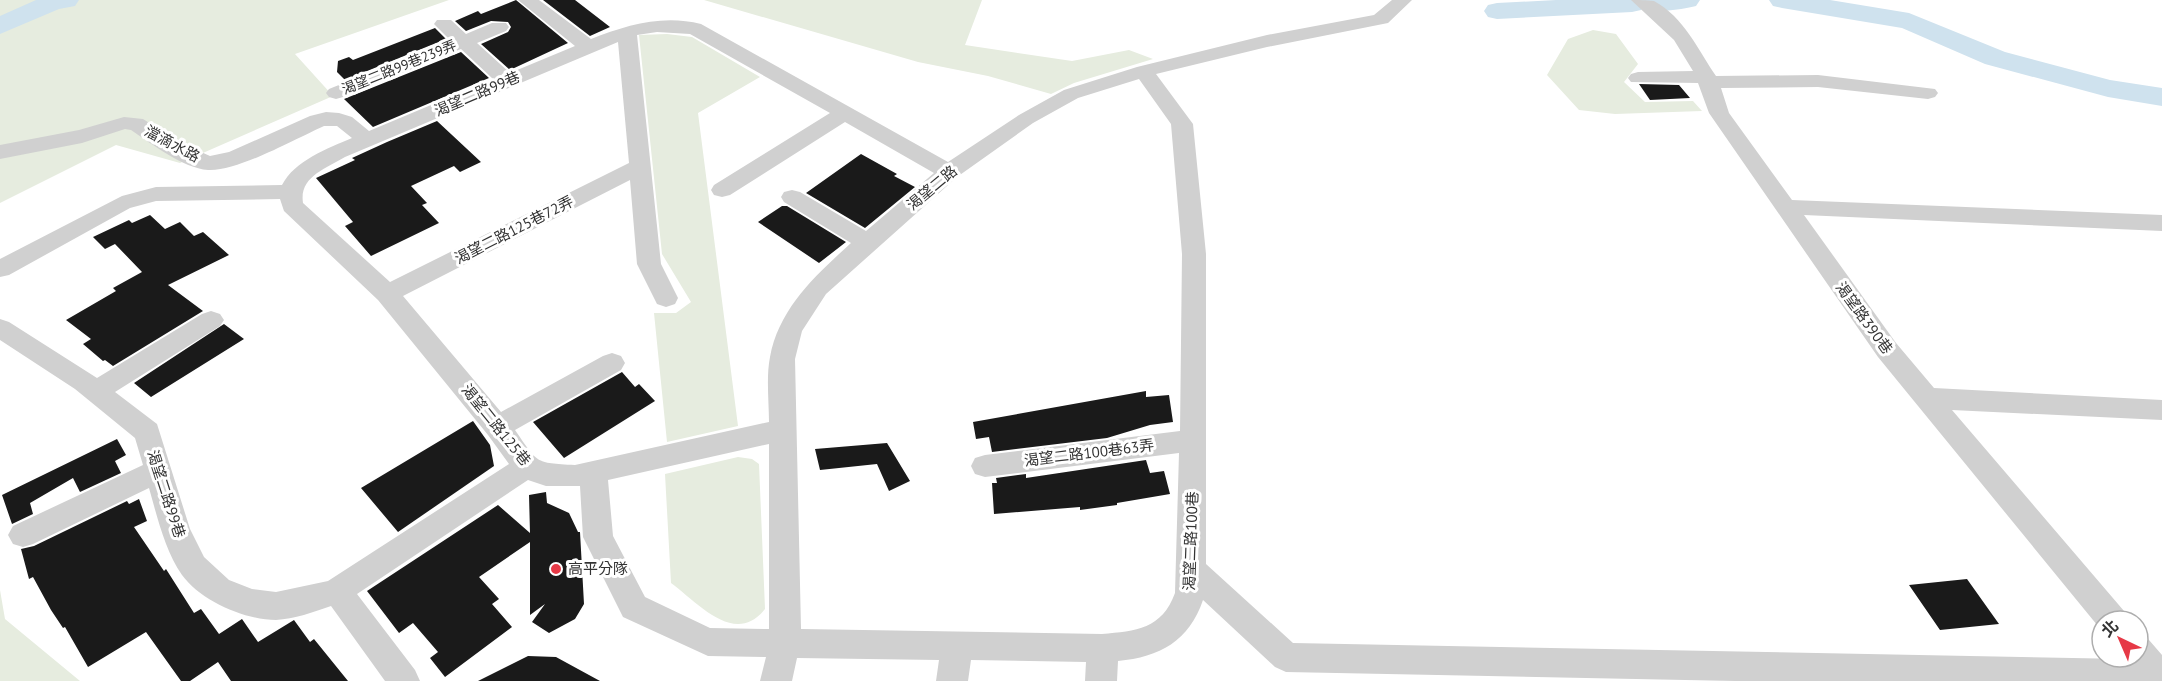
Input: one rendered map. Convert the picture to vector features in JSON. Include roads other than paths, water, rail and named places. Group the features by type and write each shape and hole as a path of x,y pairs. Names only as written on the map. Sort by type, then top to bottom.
{"street":[{"path":"527,0 589,47"},
{"name":"渴望二路","path":"776,681 784,642 782,359 790,330 817,288 867,242 950,172 1026,119 1071,94 1144,71 1267,41 1381,19 1403,0"},
{"name":"渴望路390巷","path":"1640,0 1666,19 1685,40 1703,68 1719,113 1887,350 2103,609"},
{"name":"渴望二路99巷239弄","path":"444,24 507,81"},
{"name":"渴望二路99巷","path":"290,192 297,177 336,152 627,31 657,26 694,28 950,172"},
{"name":"渴望二路99巷239弄","path":"336,93 499,27"},
{"path":"627,31 649,264 666,298"},
{"name":"渴望二路100巷","path":"593,473 598,537 634,607 708,642 1102,648 1137,645 1166,632 1183,613 1190,593 1194,254 1182,124 1144,71"},
{"path":"1638,78 1818,81 1928,93"},
{"path":"722,190 845,113"},
{"name":"澢滴水路","path":"0,152 82,136 124,123 135,124 173,148 207,163 219,163 237,157 330,117 343,118 367,140"},
{"name":"渴望二路125巷72弄","path":"387,294 641,166"},
{"path":"0,269 102,213 156,194 290,192"},
{"name":"渴望二路125巷","path":"290,192 292,206 387,294 498,427 526,467 546,476 593,473 782,430"},
{"path":"792,197 867,242"},
{"path":"1785,207 2162,223"},
{"path":"96,391 211,320"},
{"name":"渴望二路99巷","path":"0,328 96,391 147,432 175,529 193,566 218,589 250,602 276,606 309,600 338,591 526,467"},
{"path":"498,427 612,363"},
{"path":"1927,398 2162,410"},
{"name":"渴望二路100巷63弄","path":"985,466 1193,440"},
{"path":"23,535 158,471"},
{"path":"1191,568 1286,657 2160,677"},
{"path":"338,591 404,681"},
{"path":"952,681 957,646"},
{"path":"1101,681 1102,648"},
{"path":"2150,665 2160,677"}],"waterway":[{"path":"0,26 51,3 66,0"},
{"path":"1656,2 1687,0"},
{"path":"1782,0 1909,21 1995,58 2108,88 2162,97"},
{"path":"1497,11 1632,4"}],"place":[{"name":"高平分隊","path":"556,569"}]}
